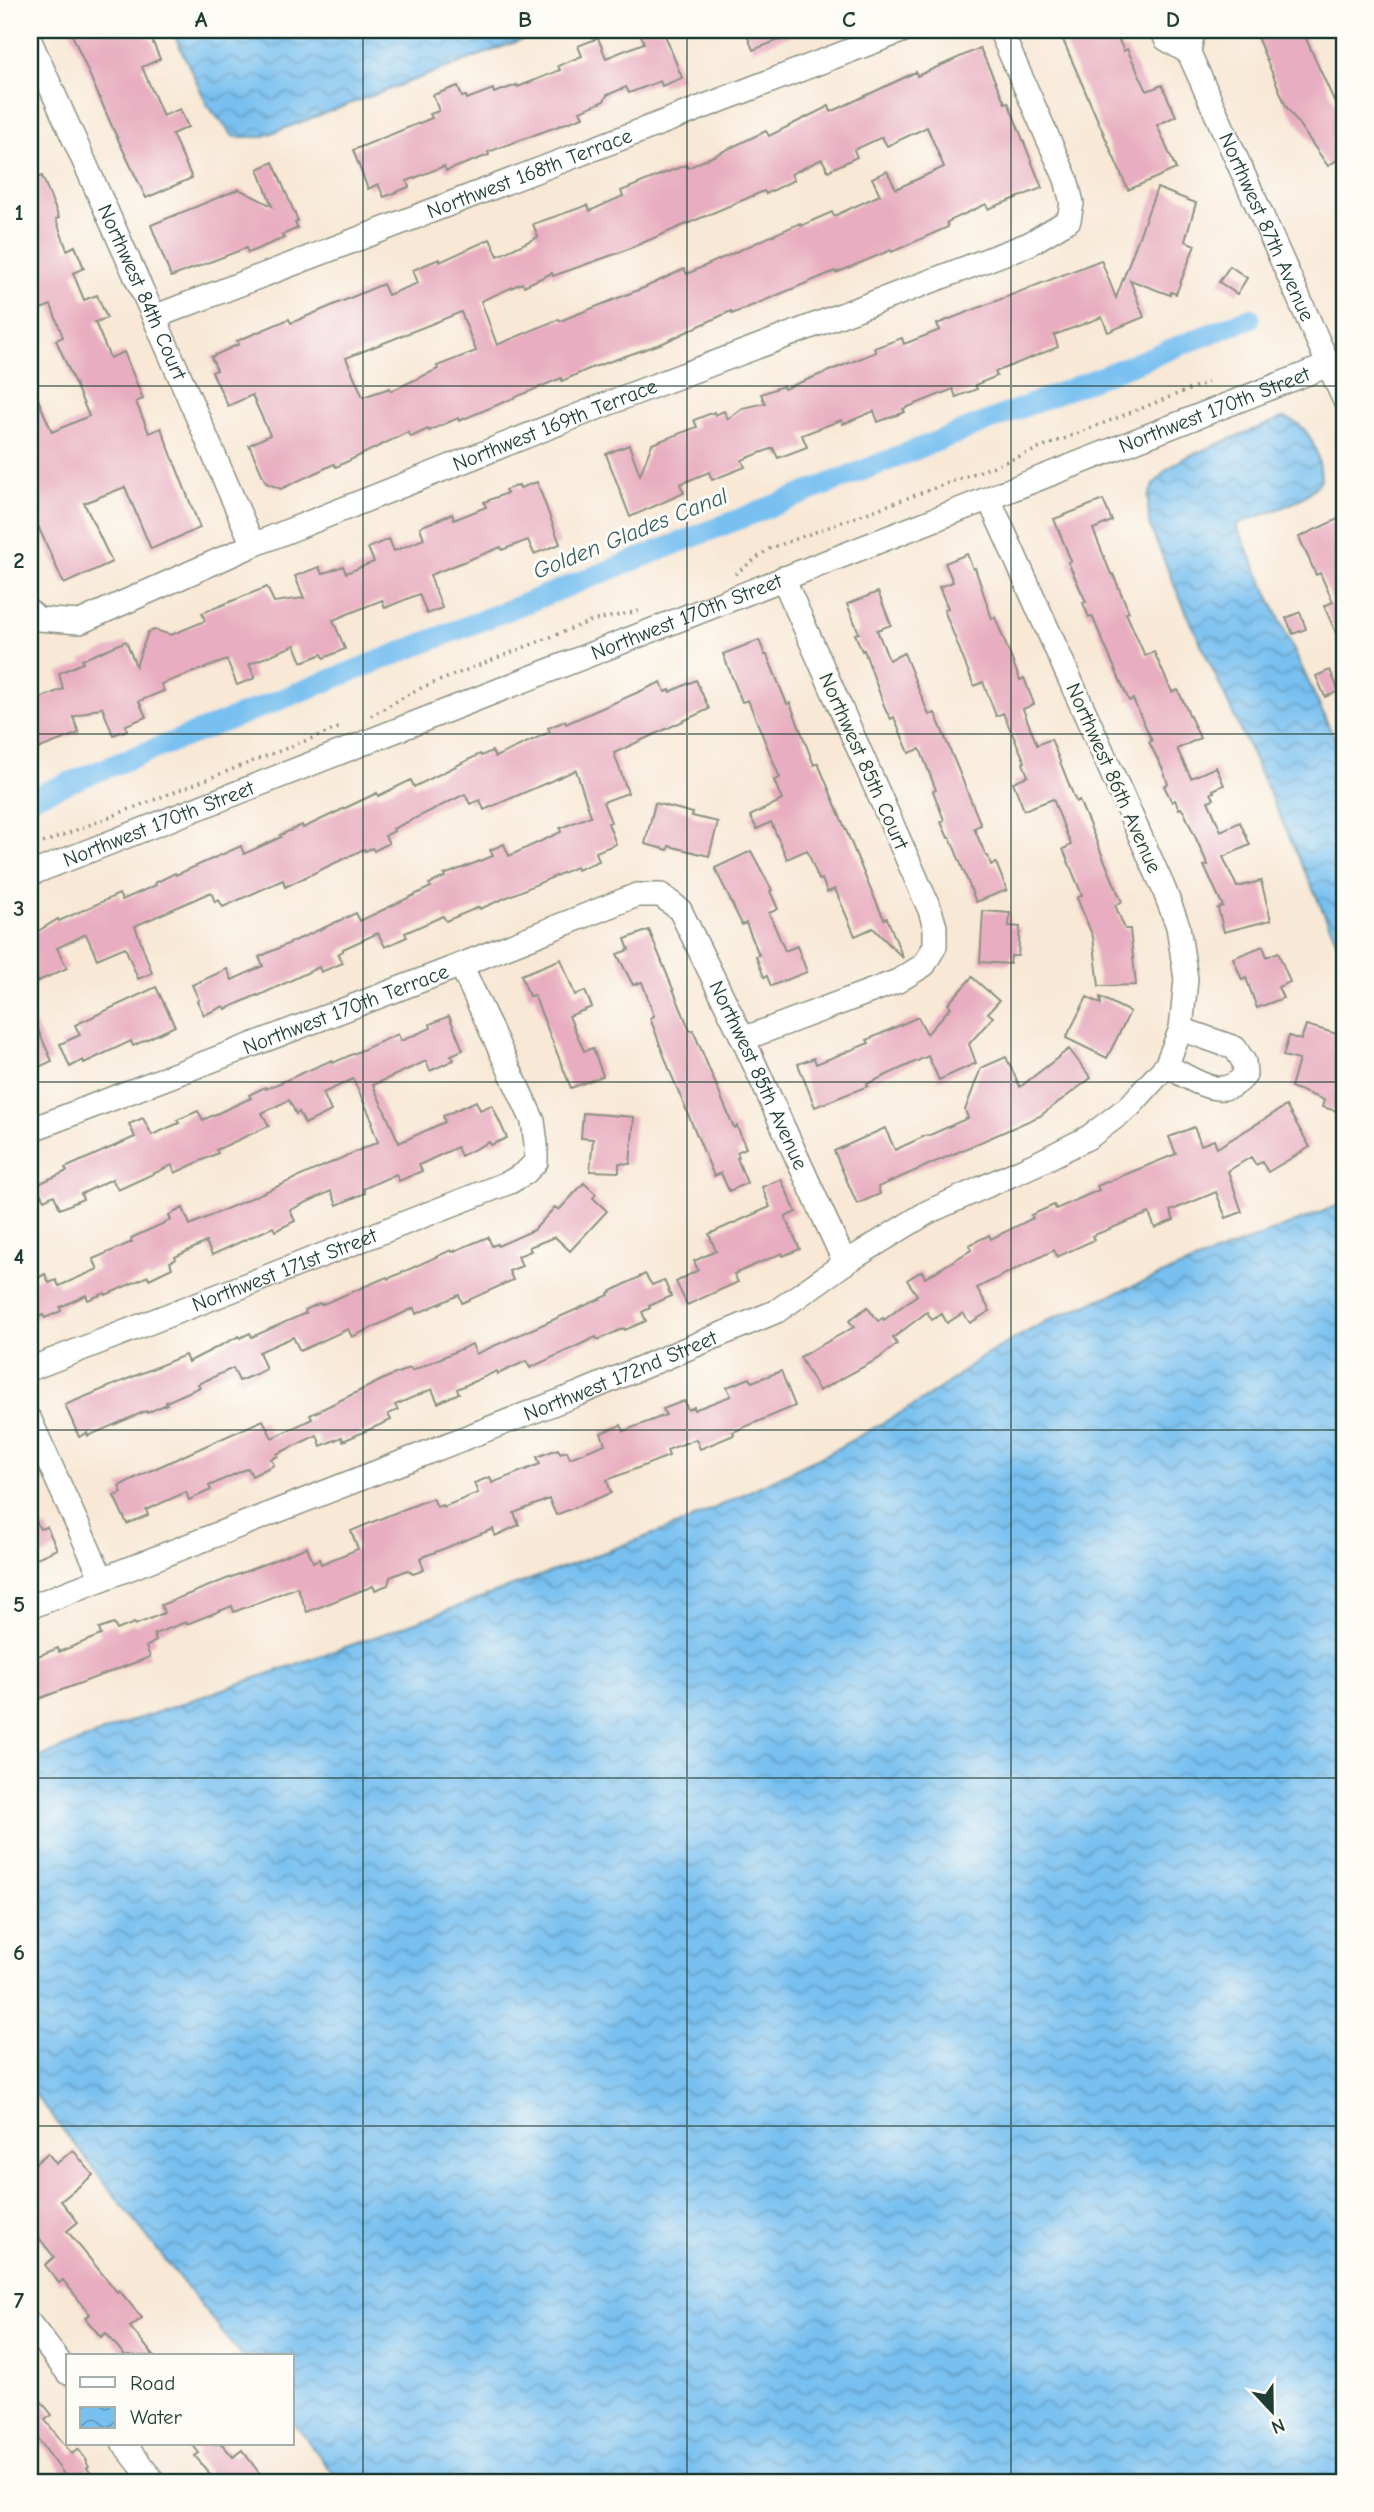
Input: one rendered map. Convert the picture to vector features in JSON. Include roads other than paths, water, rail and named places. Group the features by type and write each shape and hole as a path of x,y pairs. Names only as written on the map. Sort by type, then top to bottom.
{"street":[{"name":"Northwest 168th Terrace","path":"154,317 904,30"},
{"name":"Northwest 169th Terrace","path":"34,615 80,622 253,545 728,356 1029,244 1069,220 1072,203 1066,179 1000,30"},
{"name":"Northwest 87th Avenue","path":"1162,30 1166,39 1189,53 1337,362 1344,399"},
{"path":"1189,53 1193,30"},
{"name":"Northwest 84th Court","path":"30,41 253,545"},
{"name":"Northwest 170th Street","path":"30,874 1337,362"},
{"name":"Northwest 86th Avenue","path":"989,499 1178,926 1186,979 1181,1029 1166,1066"},
{"name":"Northwest 85th Court","path":"743,1039 898,981 923,965 935,946 935,927 930,910 783,578"},
{"name":"Northwest 170th Terrace","path":"30,1130 637,895 661,895"},
{"name":"Northwest 85th Avenue","path":"661,895 680,910 743,1039 845,1263"},
{"name":"Northwest 171st Street","path":"30,1369 510,1182 525,1173 536,1162 533,1121 461,965"},
{"path":"1166,1066 1220,1090 1231,1088 1245,1075 1244,1062 1236,1048 1181,1029"},
{"name":"Northwest 172nd Street","path":"30,1607 578,1394 777,1311 845,1263 928,1212 1089,1137 1130,1106 1166,1066"},
{"path":"30,1420 102,1578"},
{"path":"30,2324 66,2370"},
{"path":"126,2446 154,2482"}],"water":[{"path":"172,30 548,30 261,137 234,137 208,106"},
{"path":"1282,418 1300,425 1312,441 1321,480 1304,497 1293,503 1236,525 1344,759 1344,957 1149,524 1148,497 1165,471 1184,458"},
{"path":"1344,1203 1344,1602 1338,1624 1344,1653 1344,2482 340,2482 294,2424 294,2354 239,2354 30,2088 30,1761 126,1723 383,1634 686,1522 827,1454 913,1406 977,1360 1050,1319"}],"waterway":[{"name":"Golden Glades Canal","path":"30,798 1250,318"}]}
